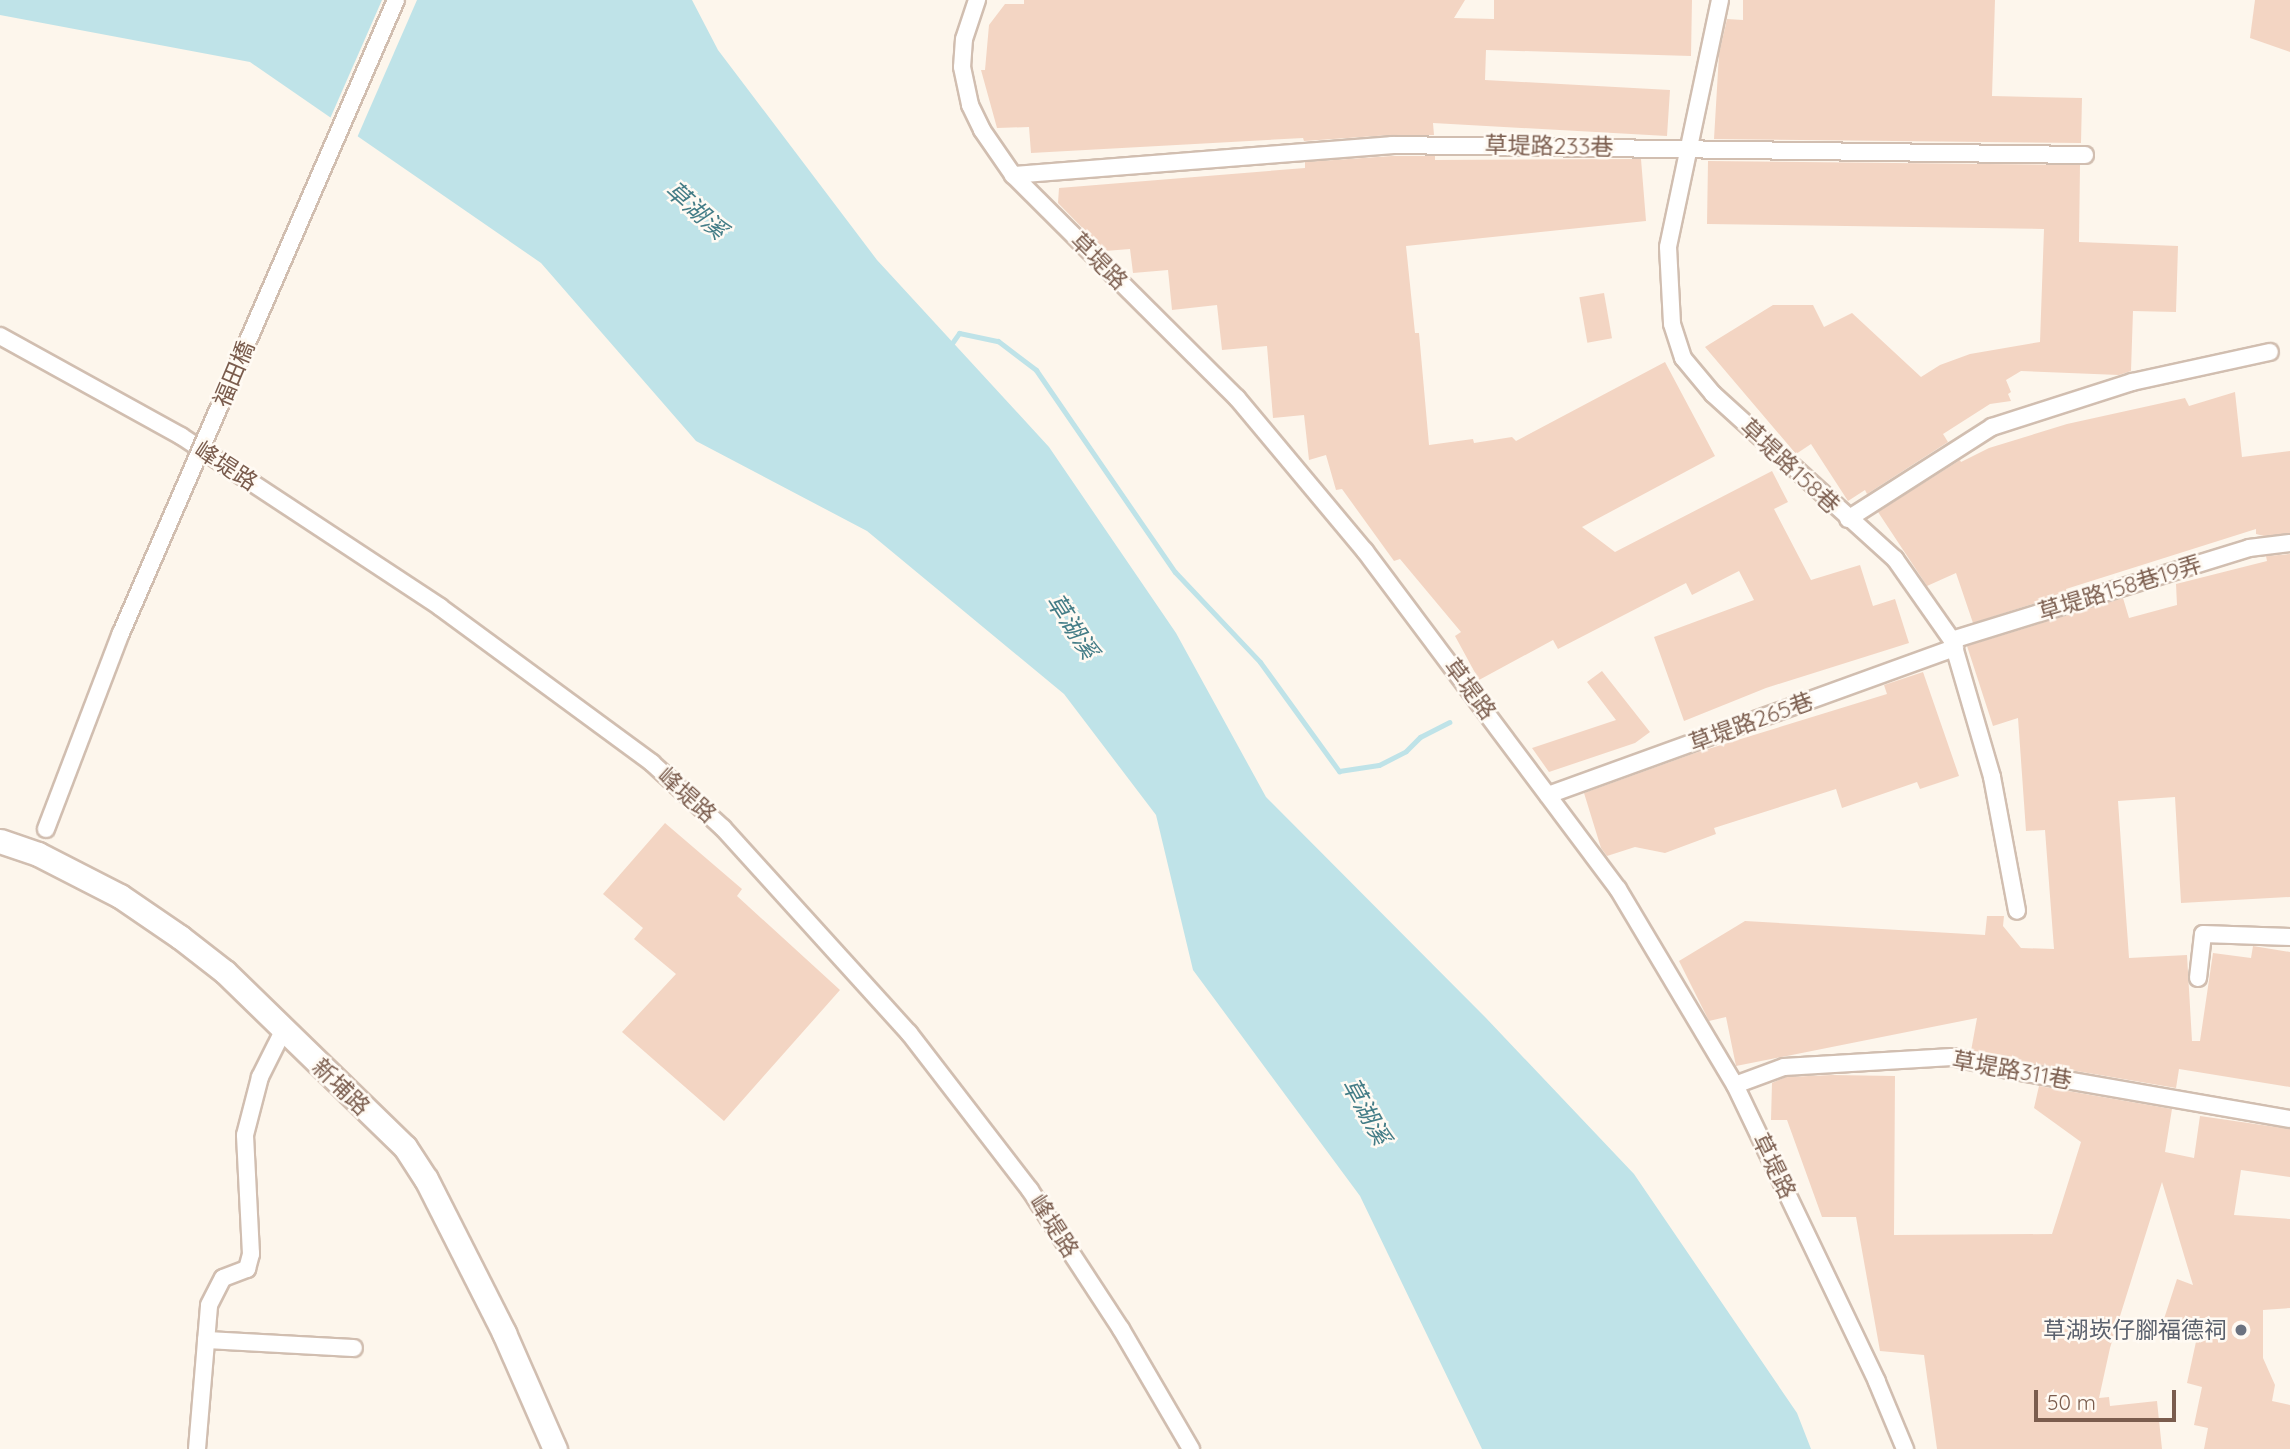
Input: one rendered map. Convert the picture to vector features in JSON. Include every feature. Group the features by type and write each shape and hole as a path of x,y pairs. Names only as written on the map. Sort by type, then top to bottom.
{"street":[{"name":"福田橋","path":"38,854 121,634 396,0"},
{"name":"草堤路","path":"977,0 964,39 962,67 967,92 982,130 1013,175 1237,398 1365,551 1618,889 1735,1084 1877,1382 1905,1449"},
{"name":"草堤路158巷","path":"1720,0 1668,247 1672,324 1683,358 1713,394 1847,519 1895,559 1954,644 1992,777 2017,911"},
{"name":"草堤路233巷","path":"1013,175 1392,145 2085,155"},
{"name":"峰堤路","path":"0,336 181,436 440,607 652,763 723,828 909,1033 1030,1190 1121,1329 1191,1449"},
{"path":"1847,519 1992,426 2133,382 2270,352"},
{"name":"草堤路158巷19弄","path":"1954,644 2249,548 2290,543"},
{"name":"草堤路265巷","path":"1548,795 1954,644"},
{"name":"新埔路","path":"0,841 38,854 120,896 180,937 225,972 404,1147 426,1179 504,1333 555,1449"},
{"path":"2198,978 2203,933 2290,937"},
{"path":"197,1449 209,1305 223,1278 247,1269 251,1254 246,1135 260,1077 283,1031"},
{"name":"草堤路311巷","path":"1735,1084 1784,1067 1952,1057 2022,1073 2290,1119"},
{"path":"206,1340 354,1348"}],"water":[{"name":"草湖溪","path":"0,0 692,0 718,50 877,260 1049,447 1176,633 1266,797 1486,1018 1634,1174 1797,1413 1811,1449 1482,1449 1360,1196 1193,970 1156,815 1064,694 867,531 696,441 541,263 250,62 0,15"}],"pier":[{"path":"382,0 417,0 356,140 329,121"}],"building":[{"path":"1024,0 1465,0 1454,18 1494,19 1494,0 1692,0 1691,56 1486,50 1485,80 1670,90 1667,136 1433,123 1434,135 1304,141 1303,138 1031,153 1029,127 997,128 981,70 985,70 989,25 1005,4 1024,4"},
{"path":"1743,0 1995,0 1992,96 2082,98 2081,143 1714,139 1719,54 1727,19 1743,20"},
{"path":"2255,0 2290,0 2290,52 2250,38"},
{"path":"1435,156 1435,160 1641,159 1646,221 1406,246 1415,333 1419,333 1429,445 1473,439 1474,443 1512,437 1516,441 1665,362 1715,456 1582,527 1615,552 1772,471 1788,502 1774,509 1811,580 1860,565 1873,606 1895,599 1909,643 1766,688 1684,721 1654,637 1754,600 1739,571 1692,595 1686,583 1558,649 1553,640 1479,680 1455,636 1461,632 1400,559 1394,561 1342,489 1336,490 1326,455 1309,460 1304,415 1273,418 1267,346 1222,350 1217,305 1172,310 1168,270 1133,273 1130,249 1105,251 1058,203 1059,188 1305,168 1305,162"},
{"path":"1708,161 2080,165 2079,242 2178,246 2176,312 2133,311 2131,371 2119,375 2021,371 2006,380 2011,401 1990,404 1943,434 1948,442 1867,494 1865,490 1848,501 1811,444 1796,454 1705,347 1773,305 1813,305 1824,327 1852,313 1921,377 1940,365 1970,354 2040,342 2044,229 1707,224"},
{"path":"1604,293 1612,338 1587,343 1579,297"},
{"path":"2235,392 2242,457 2290,451 2290,533 2264,536 2256,534 2256,529 2066,589 2067,593 1973,623 1956,573 1927,586 1878,512 1960,460 1961,462 1989,448 2067,424 2185,398 2189,406"},
{"path":"2290,554 2290,897 2181,903 2175,797 2118,801 2129,958 2187,955 2192,1041 2200,1041 2213,953 2251,958 2253,946 2290,952 2290,1087 2179,1069 2176,1088 2011,1060 1971,1051 1977,1018 1736,1066 1726,1017 1709,1021 1679,961 1745,921 1985,935 1987,916 2004,916 2003,926 2021,948 2054,949 2045,830 2026,831 2018,718 1993,726 1967,646 2123,598 2129,618 2177,605 2176,584 2267,561 2266,556"},
{"path":"1602,671 1650,732 1635,743 1549,772 1532,748 1616,720 1587,682"},
{"path":"1923,672 1959,776 1920,789 1917,782 1842,808 1836,789 1714,828 1716,834 1665,853 1635,847 1607,856 1601,848 1584,793 1695,753 1887,694 1884,685"},
{"path":"665,823 742,889 737,896 840,990 724,1121 622,1032 676,974 634,939 643,928 603,894"},
{"path":"1895,1076 1894,1235 2052,1234 2081,1142 2034,1108 2039,1086 2172,1109 2165,1152 2194,1158 2200,1116 2290,1129 2290,1177 2241,1170 2234,1215 2290,1219 2290,1308 2263,1310 2263,1358 2275,1385 2272,1401 2290,1405 2290,1449 2204,1449 2208,1428 2194,1425 2202,1387 2187,1383 2199,1328 2179,1334 2161,1328 2177,1279 2193,1285 2162,1182 2110,1348 2099,1398 2109,1397 2110,1406 2157,1401 2162,1449 1937,1449 1924,1355 1880,1351 1856,1217 1822,1217 1787,1120 1771,1120 1772,1083 1786,1077"}],"waterway":[{"path":"950,346 959,333 998,341 1036,370 1175,572 1260,662 1339,771 1379,765 1406,751 1420,737 1449,722"}],"place":[{"name":"草湖崁仔腳福德祠","path":"2241,1330"}]}
